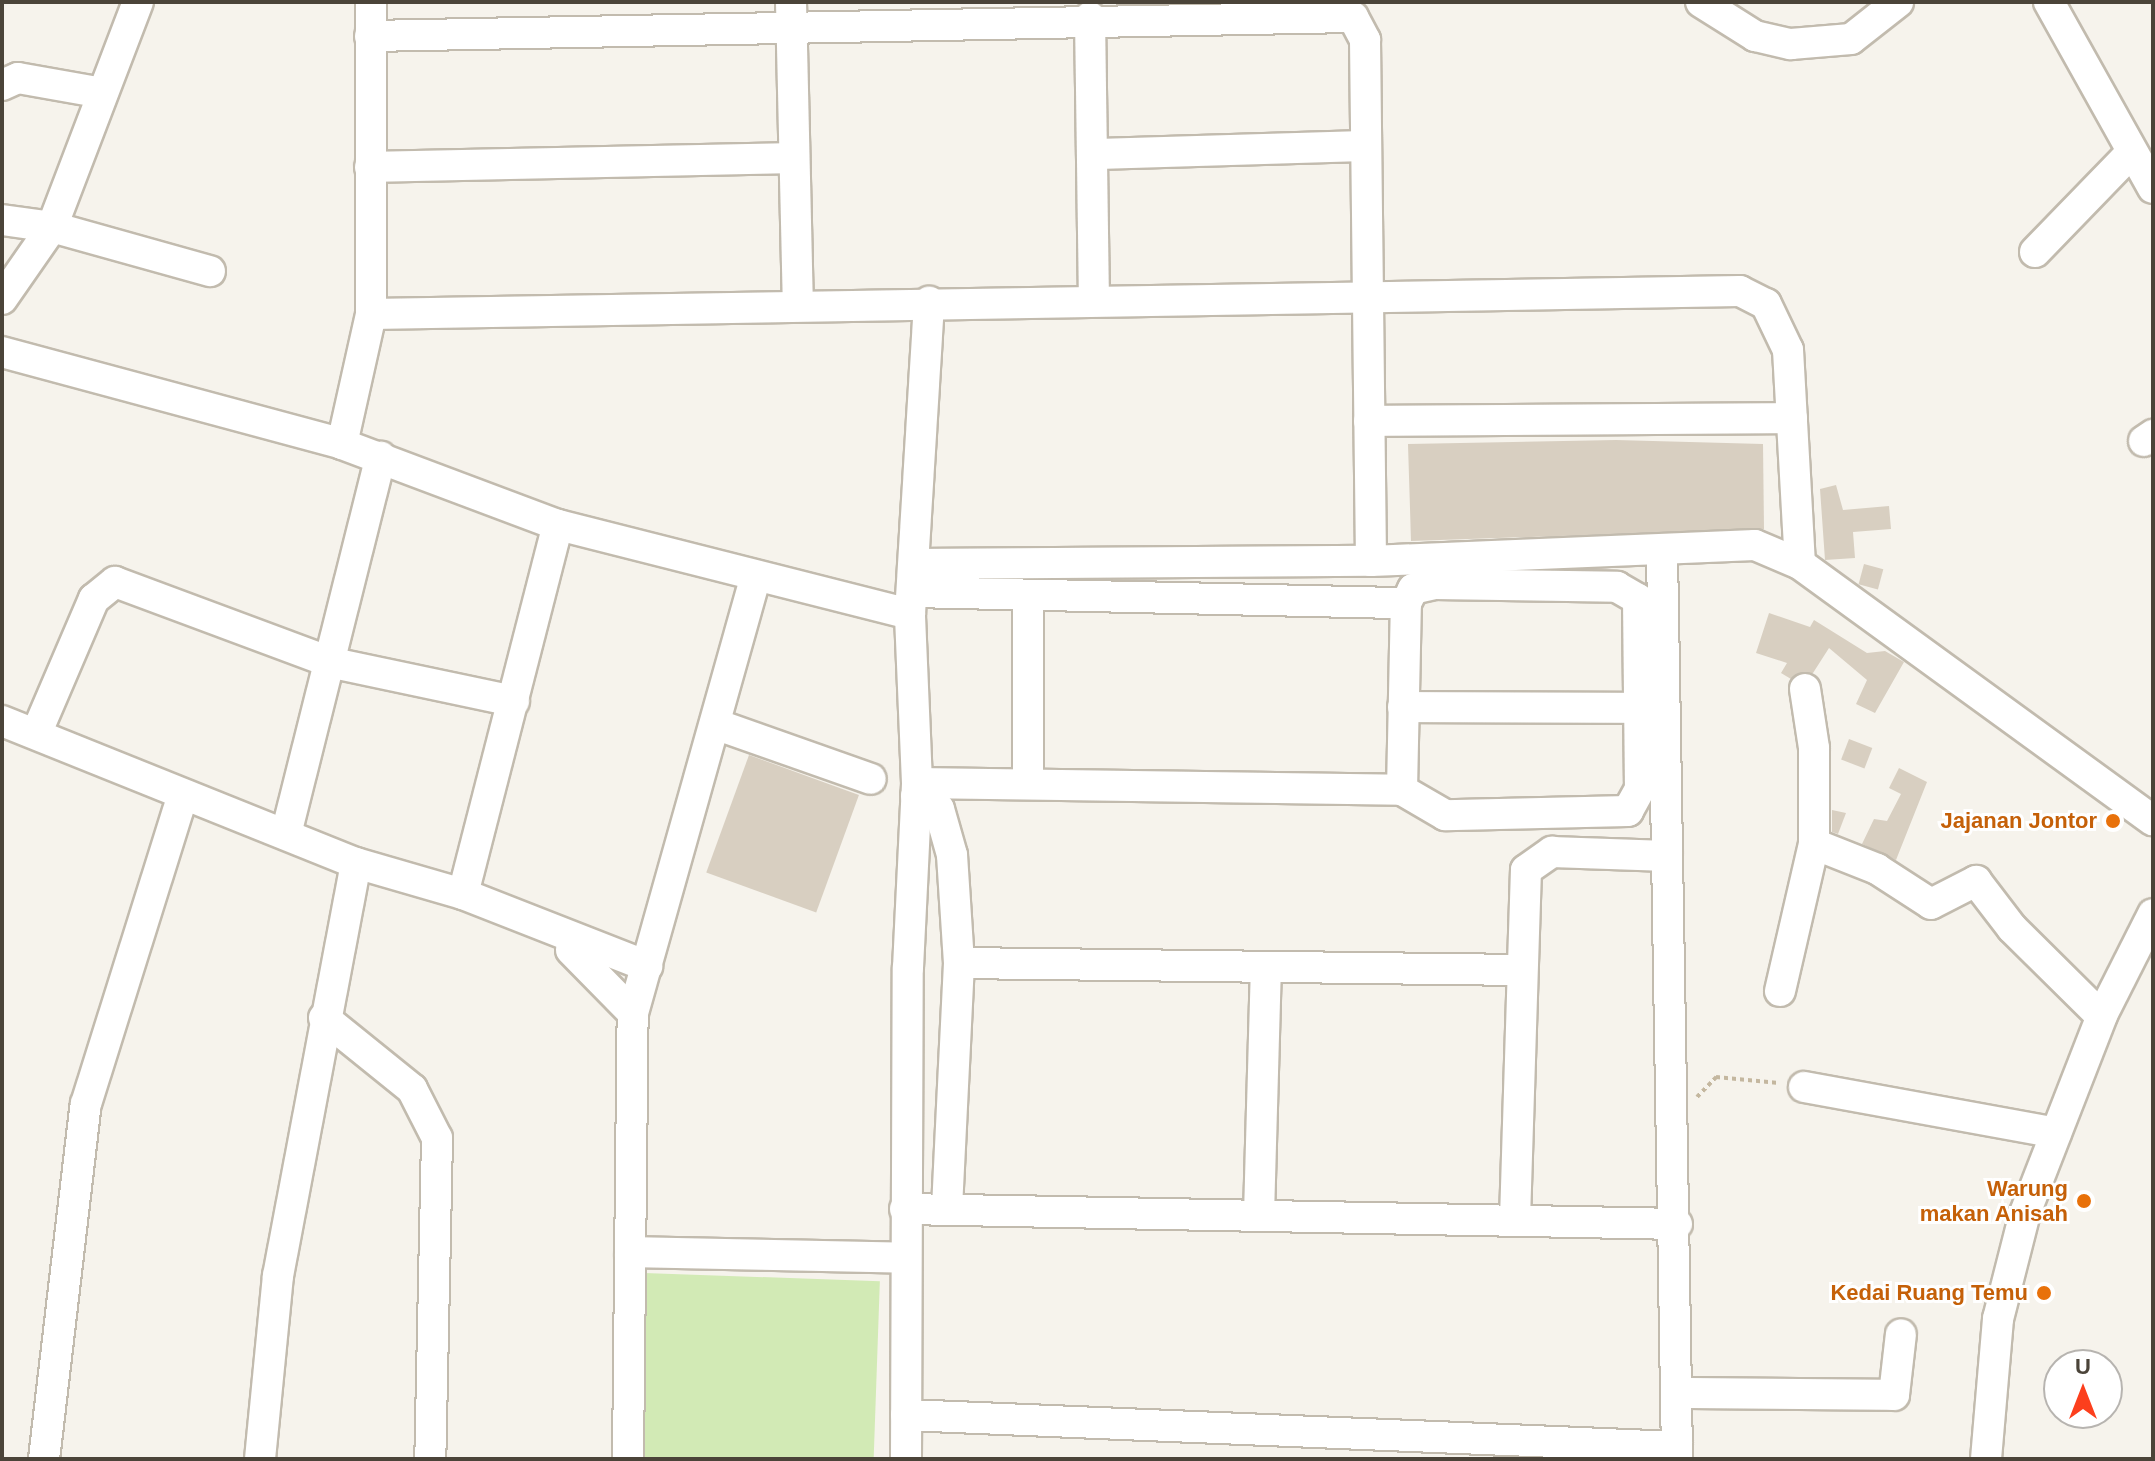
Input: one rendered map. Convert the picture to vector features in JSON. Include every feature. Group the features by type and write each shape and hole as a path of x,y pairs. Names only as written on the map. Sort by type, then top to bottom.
{"street":[{"path":"2,299 52,227 138,2"},
{"path":"342,444 371,314 371,2"},
{"path":"1701,2 1755,36 1791,44 1851,39 1898,2"},
{"path":"2049,2 2153,188"},
{"path":"370,36 792,13 1090,17 1314,8 1353,17 1363,32 1371,561"},
{"path":"792,13 798,303"},
{"path":"1090,17 1096,154 1094,301"},
{"path":"2,85 18,78 103,93"},
{"path":"1096,154 1365,146"},
{"path":"2035,252 2132,152"},
{"path":"370,167 793,158"},
{"path":"2,220 52,227 210,271"},
{"path":"371,314 798,303 1369,302 1740,291 1779,320 1788,350 1800,564"},
{"path":"906,1459 905,1209 916,789 912,590 929,302"},
{"path":"2,352 342,444 558,525 756,576 912,590 1028,595 1406,603"},
{"path":"1369,421 1792,418"},
{"path":"286,834 333,663 381,457"},
{"path":"463,894 558,525"},
{"path":"912,590 1371,561 1755,545 1800,564 2153,820"},
{"path":"916,789 1028,780 1402,790 1445,815 1618,815 1640,789 1653,708 1662,551"},
{"path":"628,1459 633,1013 756,576"},
{"path":"36,734 94,599 109,583 333,663 514,701"},
{"path":"906,1415 1363,1446 1677,1453 1677,1224 1667,856 1644,613 1629,591 1435,584 1413,589 1406,603 1402,790"},
{"path":"1028,595 1028,780"},
{"path":"1780,991 1814,844 1814,748 1805,689"},
{"path":"1403,707 1653,708"},
{"path":"2,721 356,863 463,894 555,935 647,966"},
{"path":"715,724 871,779"},
{"path":"916,789 932,802 946,826 959,963 947,1210"},
{"path":"44,1459 86,1104 183,795"},
{"path":"1814,844 1877,869 1931,904 1976,881 2012,928 2101,1016"},
{"path":"1515,1219 1526,870 1537,858 1667,856"},
{"path":"260,1459 278,1276 324,1018 356,863"},
{"path":"1986,1459 1998,1319 2025,1213 2101,1016 2153,914"},
{"path":"555,935 633,1013"},
{"path":"959,963 1522,970"},
{"path":"1259,1215 1266,967"},
{"path":"324,1018 412,1089 437,1138 430,1459"},
{"path":"1804,1087 2056,1133"},
{"path":"905,1209 1677,1224"},
{"path":"630,1252 905,1258"},
{"path":"1677,1393 1894,1395 1901,1334"}],"path":[{"path":"1674,1127 1716,1077 1804,1087"}],"green space":[{"path":"644,1273 880,1281 874,1459 638,1459"}],"building":[{"path":"1616,440 1763,444 1764,529 1411,541 1408,444"},
{"path":"1836,485 1843,510 1889,506 1891,529 1853,532 1855,558 1825,560 1820,489"},
{"path":"1864,564 1883,569 1878,589 1859,584"},
{"path":"1769,613 1810,627 1814,620 1867,653 1885,651 1904,662 1875,713 1856,704 1867,680 1829,648 1813,673 1791,679 1781,673 1787,663 1756,653"},
{"path":"1849,739 1872,748 1864,768 1841,760"},
{"path":"749,755 859,795 816,912 706,872"},
{"path":"1899,768 1927,782 1896,860 1862,844 1874,819 1887,821 1901,794 1889,788"},
{"path":"1832,810 1846,813 1838,834 1832,832"}],"place":[{"name":"Jajanan Jontor","path":"2113,821"},
{"name":"Warung makan Anisah","path":"2084,1201"},
{"name":"Kedai Ruang Temu","path":"2044,1293"}]}
